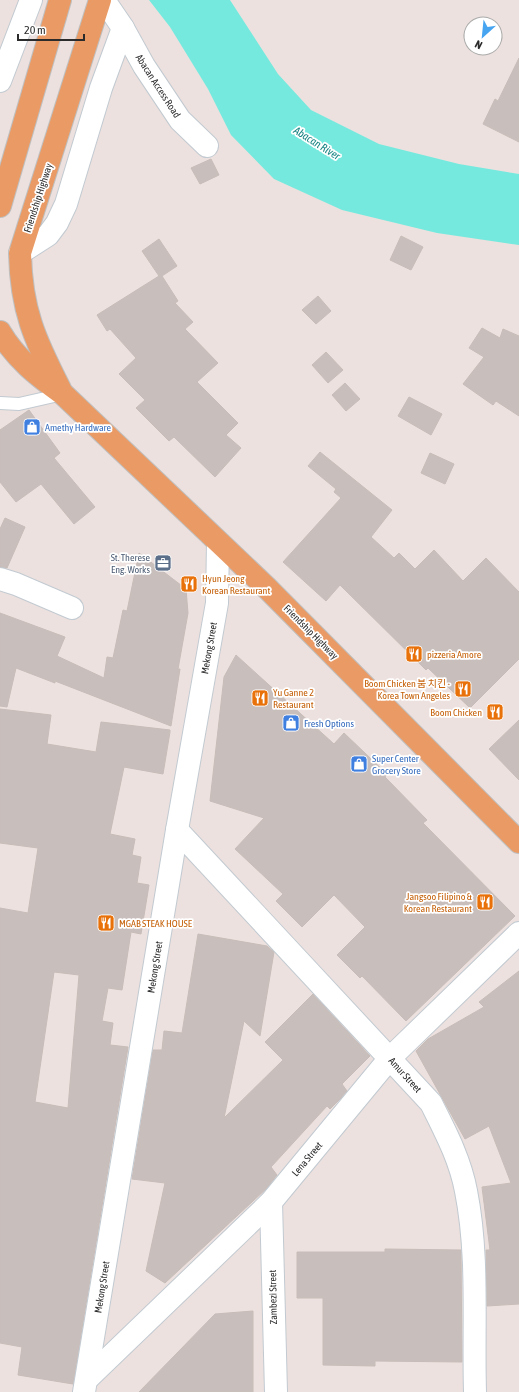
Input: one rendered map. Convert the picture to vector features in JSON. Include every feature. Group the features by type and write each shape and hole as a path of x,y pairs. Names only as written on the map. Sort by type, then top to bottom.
{"main road":[{"path":"0,206 60,0"},
{"name":"Friendship Highway","path":"63,394 38,346 28,316 21,281 20,253 35,210 100,0"},
{"name":"Friendship Highway","path":"0,332 10,349 34,373 63,394 267,588 519,842"}],"street":[{"path":"0,81 6,50 32,0"},
{"name":"Abacan Access Road","path":"104,0 123,28 144,66 180,120 207,146"},
{"path":"20,253 48,235 57,223 66,204 101,88 123,28"},
{"name":"Mekong Street","path":"85,1385 177,830 217,603 218,542"},
{"path":"0,579 16,584 72,608"},
{"name":"Amur Street","path":"177,830 431,1103 454,1148 466,1190 472,1234 475,1392"},
{"name":"Lena Street","path":"85,1385 271,1202 390,1058 519,933"},
{"name":"Zambezi Street","path":"271,1202 276,1392"}],"lane":[{"path":"0,403 19,404 63,394"}],"water":[{"name":"Abacan River","path":"149,0 230,0 278,74 311,110 379,144 459,164 519,174 519,245 437,233 342,210 274,179 231,135 208,89 170,27"}],"building":[{"path":"519,58 519,142 483,124 495,99 498,101"},
{"path":"211,159 219,175 200,184 191,168"},
{"path":"401,236 423,247 411,270 390,260"},
{"path":"159,239 177,266 162,276 178,301 175,303 193,322 185,329 218,363 197,382 238,423 226,435 241,448 215,477 174,437 169,441 136,408 145,400 119,374 136,358 110,329 107,331 97,315 159,276 142,251"},
{"path":"318,296 331,311 316,324 302,310"},
{"path":"482,328 500,338 503,329 519,336 519,416 496,401 493,405 463,384 484,357 469,348"},
{"path":"326,352 343,370 328,383 312,365"},
{"path":"345,383 360,399 346,411 332,395"},
{"path":"409,397 442,414 431,435 398,416"},
{"path":"29,410 60,453 54,458 95,507 74,524 41,484 16,502 0,482 0,430"},
{"path":"320,452 392,510 371,537 394,558 399,553 415,569 434,550 463,581 486,558 519,592 519,659 470,708 428,668 426,670 340,585 326,601 283,562 341,498 334,492 336,489 308,466"},
{"path":"430,453 454,464 445,484 421,473"},
{"path":"5,518 25,527 7,568 0,567 0,529"},
{"path":"139,553 186,589 188,613 178,669 180,669 171,726 55,681 55,683 16,668 7,707 0,706 0,613 65,637 57,656 104,678 107,657 113,658 123,610 127,611"},
{"path":"236,655 334,744 344,733 387,774 385,777 427,820 423,823 515,916 406,1021 362,976 360,978 337,955 365,927 334,895 302,927 276,901 283,894 235,849 264,818 210,801 224,677"},
{"path":"0,709 51,715 47,744 96,752 101,722 170,730 163,774 124,767 110,834 135,839 132,855 141,857 137,883 149,885 141,934 131,932 122,990 108,988 102,1021 113,1023 110,1045 128,1047 73,1384 18,1375 22,1347 0,1343 0,908 28,913 38,848 0,843","holes":["54,972 79,975 68,1108 35,1102"]},
{"path":"519,720 519,780 489,749"},
{"path":"198,934 267,946 274,952 260,1036 244,1021 224,1118 283,1060 265,1042 313,994 370,1056 342,1084 347,1091 341,1098 330,1109 327,1106 271,1167 277,1175 267,1188 165,1283 146,1271 165,1183 132,1179 153,1050 162,1050 164,1031 182,1033"},
{"path":"519,971 519,1304 487,1306 486,1250 490,1250 482,1187 511,1183 489,1126 465,1139 416,1051 428,1039 484,1007 479,1002"},
{"path":"385,1249 461,1250 462,1362 375,1361 375,1366 323,1365 323,1298 297,1298 297,1252 385,1252"},
{"path":"253,1311 253,1392 139,1392 215,1314"}],"place":[{"name":"Amethy Hardware","path":"32,427"},
{"name":"St. Therese Eng. Works","path":"163,563"},
{"name":"Hyun Jeong Korean Restaurant","path":"189,584"},
{"name":"pizzeria Amore","path":"414,654"},
{"name":"Boom Chicken 붐 치킨 - Korea Town Angeles","path":"463,689"},
{"name":"Yu Ganne 2 Restaurant","path":"260,698"},
{"name":"Boom Chicken","path":"495,712"},
{"name":"Fresh Options","path":"291,723"},
{"name":"Super Center Grocery Store","path":"359,764"},
{"name":"Jangsoo Filipino & Korean Restaurant","path":"485,902"},
{"name":"MGAB STEAK HOUSE","path":"106,923"}]}
